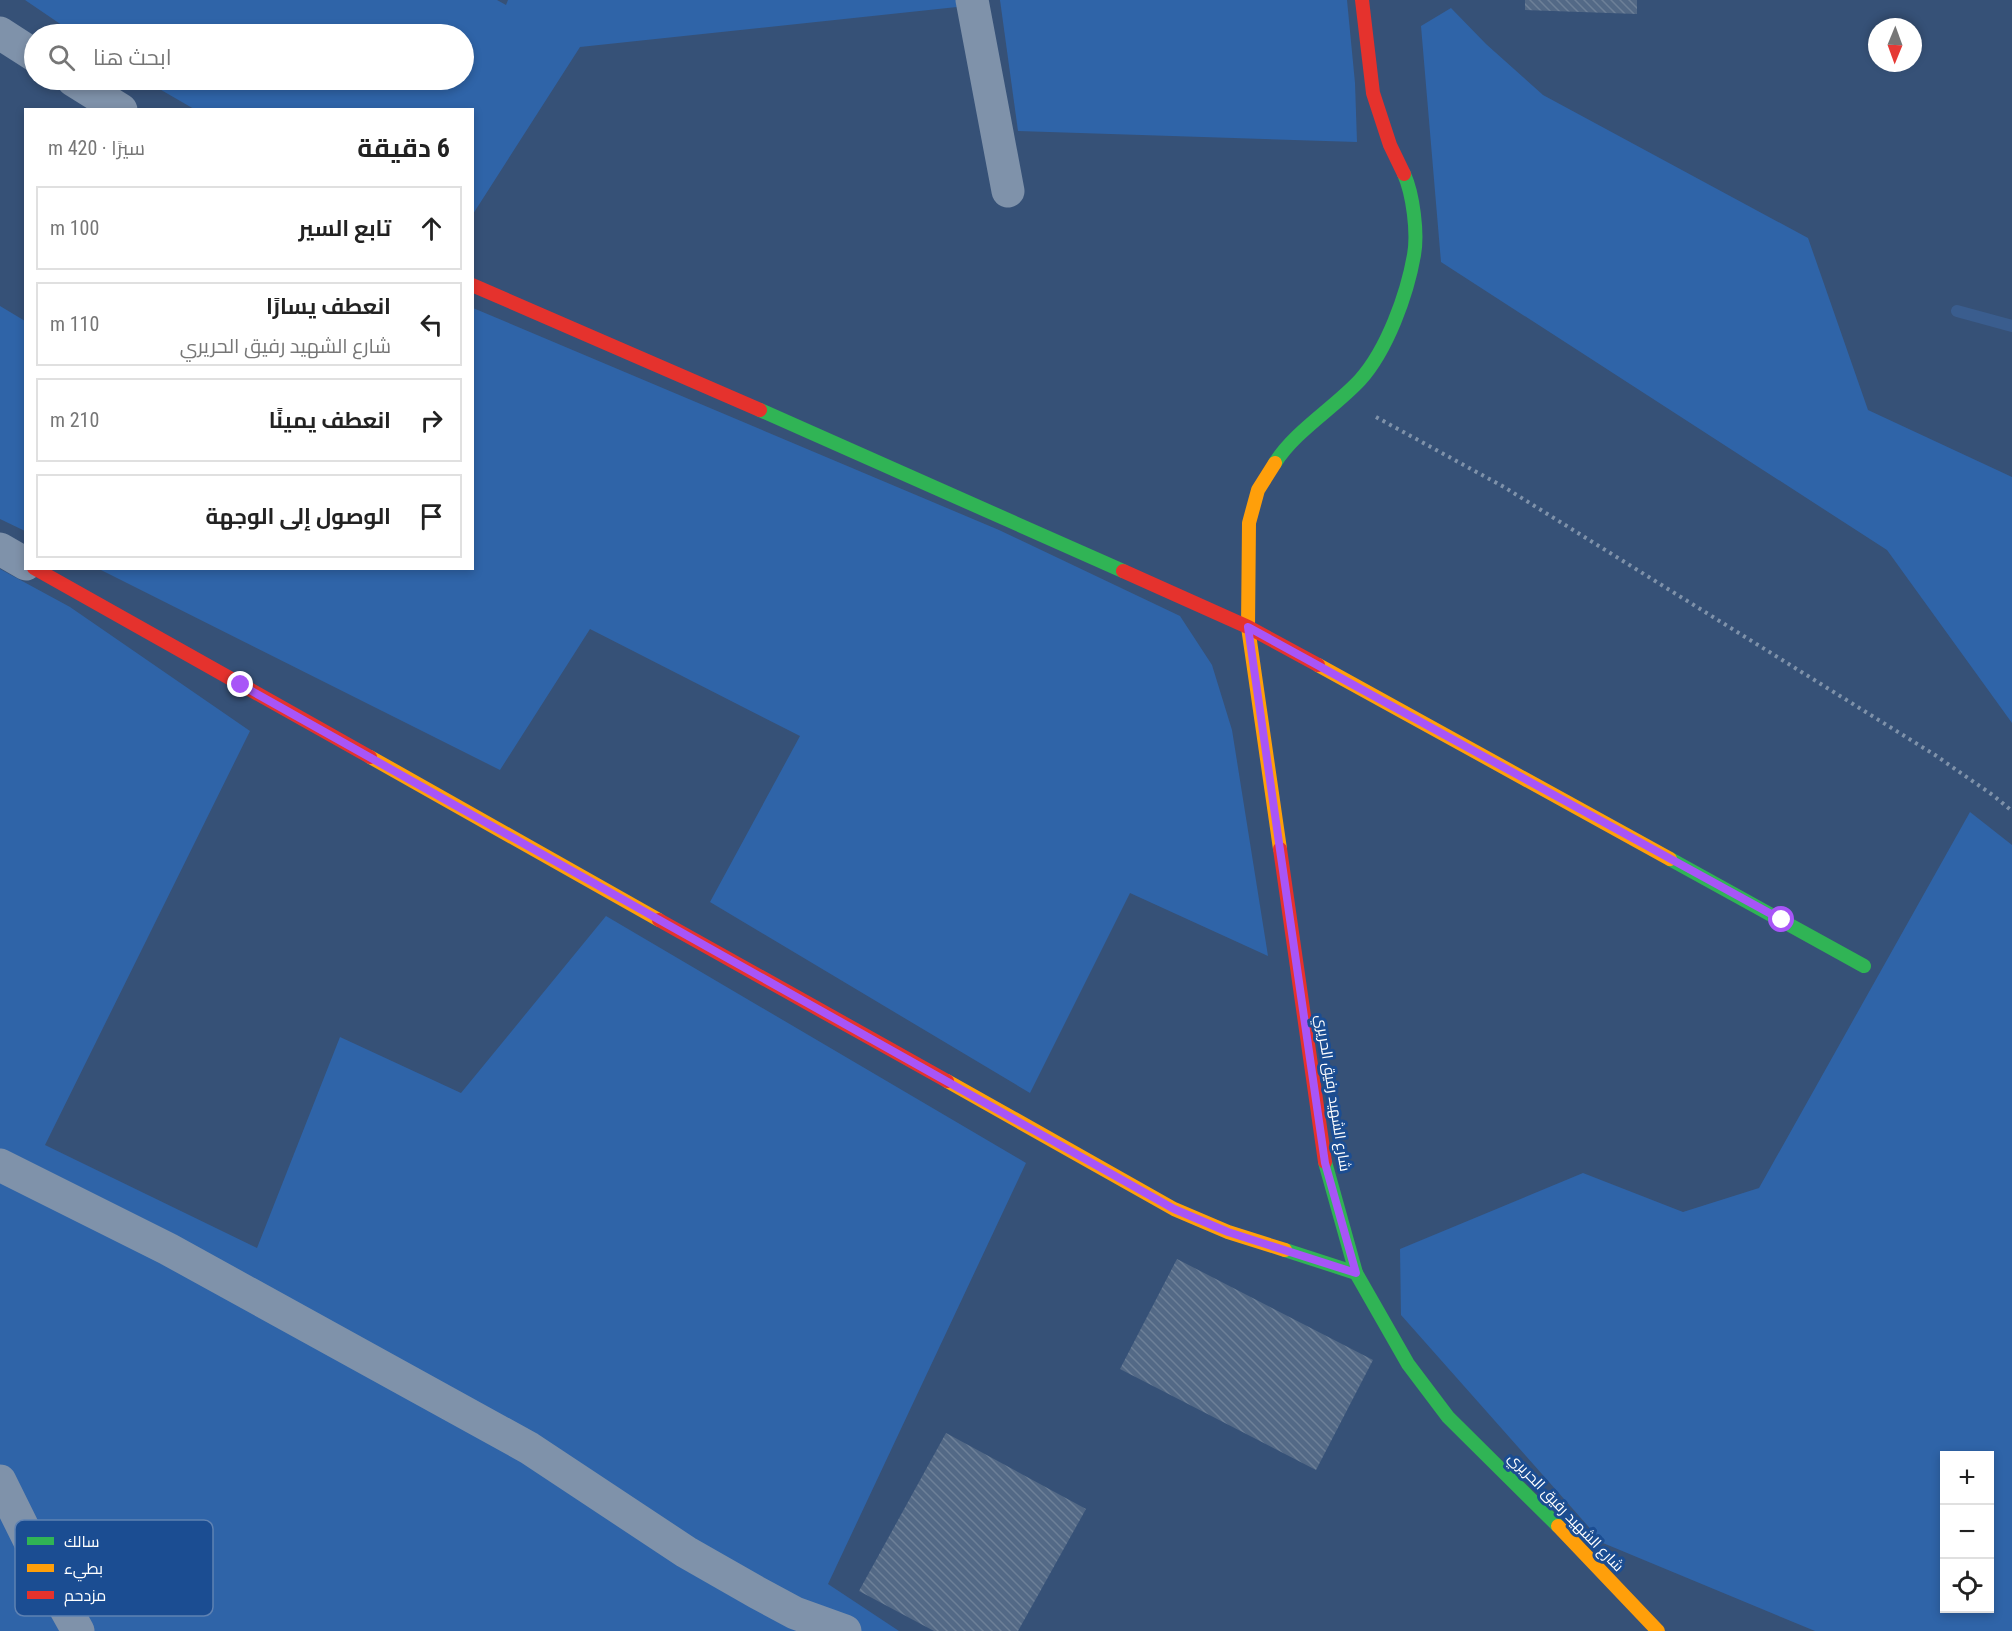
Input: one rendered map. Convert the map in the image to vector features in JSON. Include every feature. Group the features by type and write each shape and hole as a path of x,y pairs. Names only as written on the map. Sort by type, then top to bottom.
{"street":[{"path":"972,0 1008,190"},
{"name":"شارع الشهيد رفيق الحريري","path":"1362,0 1373,93 1390,145 1406,178 1414,213 1415,253 1403,300 1385,342 1361,379 1284,448 1258,490 1249,523 1248,627 1325,1163 1356,1273 1408,1364 1448,1417 1560,1528 1658,1631"},
{"path":"0,33 24,49"},
{"path":"89,90 118,108"},
{"path":"474,286 1248,627 1864,966"},
{"path":"0,549 24,563"},
{"path":"38,570 1174,1209 1228,1232 1356,1273"},
{"path":"0,1165 168,1249 529,1448 686,1552 756,1592 795,1613 845,1631"},
{"path":"0,1481 19,1520"},
{"path":"70,1616 78,1631"}],"path":[{"path":"1341,398 1504,487 1935,754 2012,811"}],"shaded area":[{"path":"25,0 497,0 506,5 508,0 956,0 957,7 580,47 474,212 474,108 192,108 161,90 474,90 474,24 60,24"},
{"path":"1000,0 1347,0 1355,83 1357,142 1018,131"},
{"path":"1451,8 1486,44 1543,95 1808,238 1868,410 2012,477 2012,723 1887,550 1441,262 1421,26"},
{"path":"0,306 24,320 24,531 0,519"},
{"path":"474,308 999,530 1180,616 1212,665 1232,730 1268,956 1130,893 1030,1093 710,902 800,736 590,629 500,770 101,570 474,570"},
{"path":"0,569 70,607 250,731 45,1145 257,1248 340,1037 461,1093 606,916 1026,1163 828,1584 899,1631 0,1631"},
{"path":"1970,812 2012,845 2012,1631 1815,1631 1603,1543 1401,1315 1400,1249 1583,1173 1683,1212 1759,1188"}],"building":[{"path":"1525,0 1637,0 1637,14 1525,10"},
{"path":"1177,1259 1373,1360 1316,1470 1120,1369"},
{"path":"946,1433 1086,1509 1018,1631 934,1631 859,1591"}],"waterway":[{"path":"1957,311 2012,326"}],"traffic: fast":[{"path":"1275,463 1303,430 1360,380 1370,368 1387,338 1401,304 1411,271 1415,246 1412,203 1404,174"},
{"path":"760,410 1123,571"},
{"path":"1670,859 1864,966"},
{"path":"1325,1162 1356,1273 1408,1364 1448,1417 1558,1526"},
{"path":"1285,1250 1356,1273"}],"traffic: slow":[{"path":"1275,463 1258,490 1249,523 1248,627 1280,849"},
{"path":"1318,665 1670,859"},
{"path":"370,757 659,920"},
{"path":"947,1081 1174,1209 1228,1232 1285,1250"},
{"path":"1558,1526 1658,1631"}],"traffic: jam":[{"path":"1362,0 1373,93 1390,145 1404,174"},
{"path":"474,286 760,410"},
{"path":"38,570 370,757"},
{"path":"1123,571 1248,627 1318,665"},
{"path":"1280,849 1325,1162"},
{"path":"659,920 947,1081"}],"route":[{"path":"241,685 1174,1209 1228,1232 1356,1273 1325,1163 1248,627 1782,920"}]}
